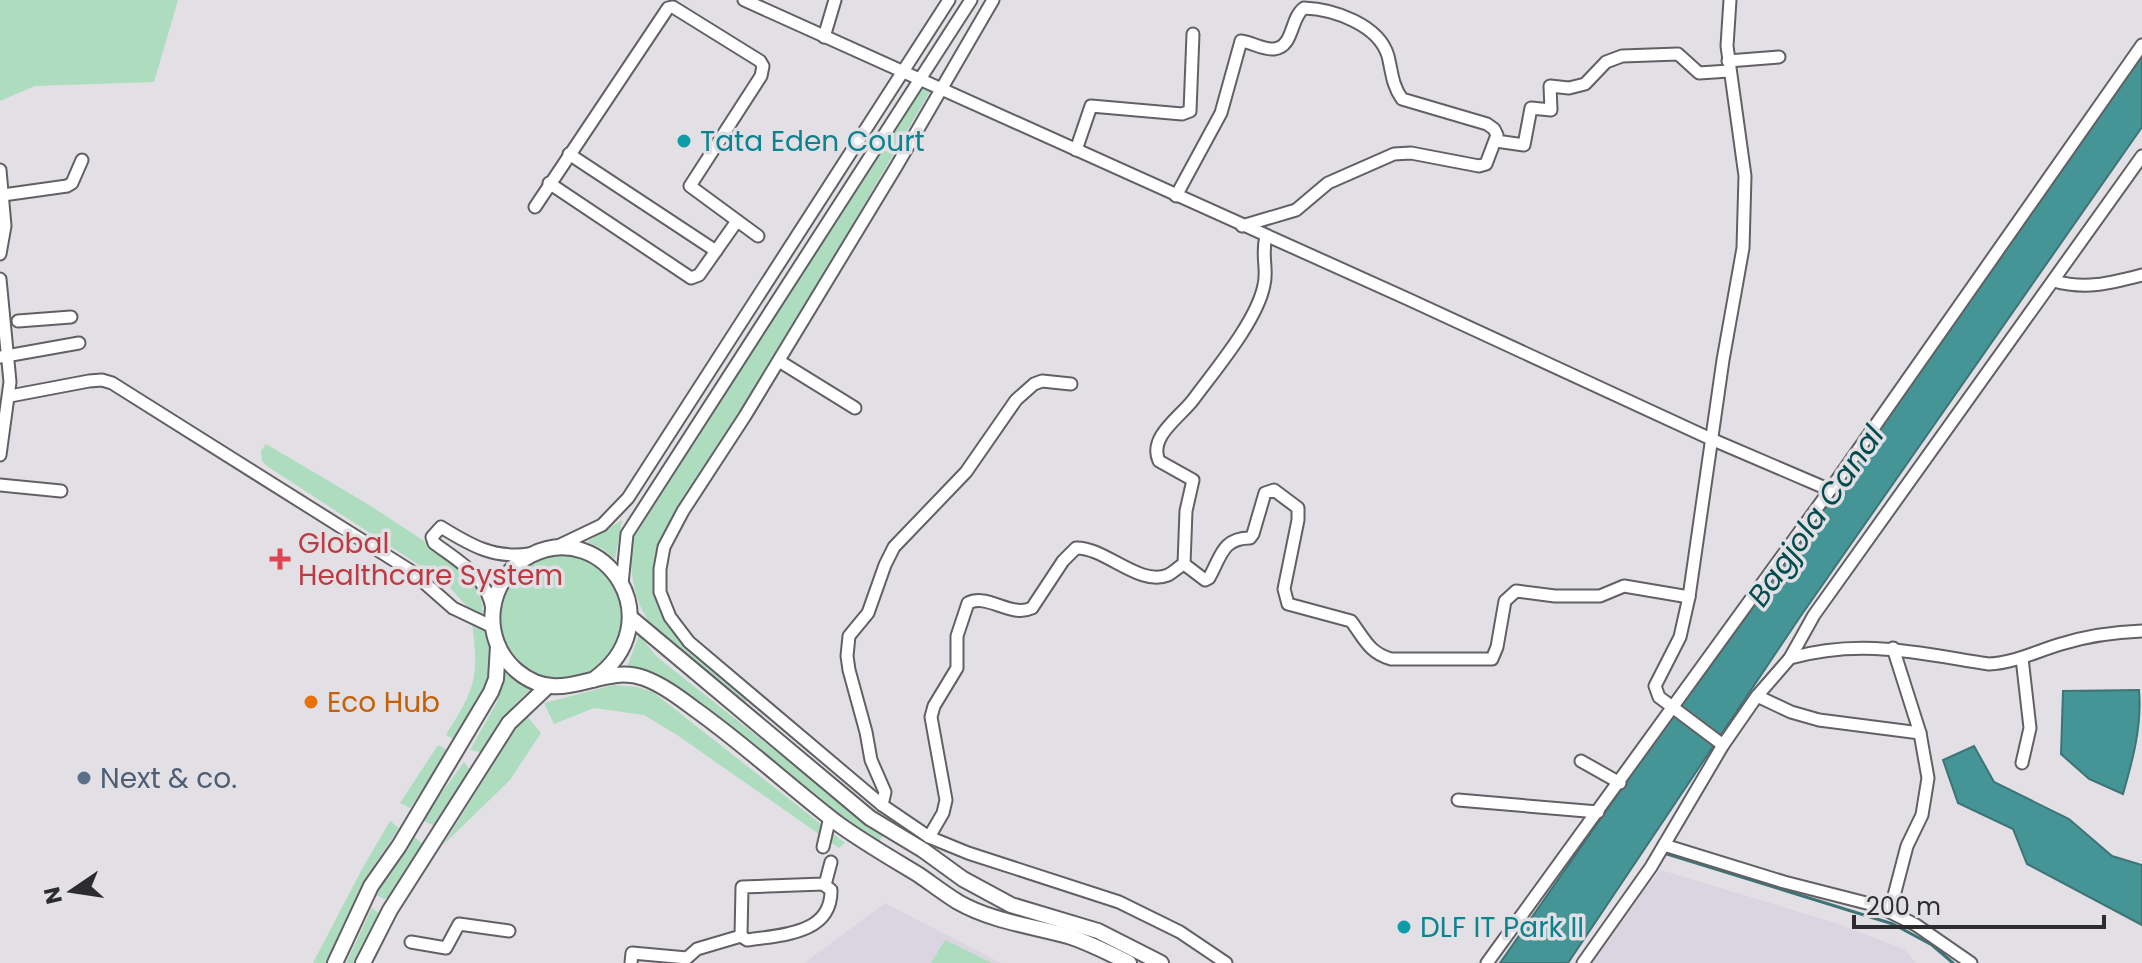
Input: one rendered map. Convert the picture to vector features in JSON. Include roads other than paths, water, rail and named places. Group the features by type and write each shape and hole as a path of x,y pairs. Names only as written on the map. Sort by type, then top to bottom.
{"main road":[{"path":"335,963 371,886 399,846 491,692 496,679 498,646 492,609 497,592 505,576 533,554 553,548 570,548 600,560 622,584 631,618 628,637 620,655 593,680"},
{"path":"631,618 870,818 963,879 1011,905 1098,931 1145,952 1161,963"},
{"path":"498,646 518,672 548,686 578,685 623,674 644,678 671,692 743,745 830,817 960,903 982,913 1094,945 1129,963"},
{"path":"363,963 390,910 509,723 548,686"}],"street":[{"path":"744,0 1711,439 1830,490"},
{"path":"824,37 835,0"},
{"path":"553,548 602,525 628,498 949,0"},
{"path":"622,584 627,534 971,0"},
{"path":"993,0 779,361 683,511 664,547 660,592 670,617 689,642 882,805 929,837 1133,908 1180,932 1226,963"},
{"path":"1723,745 1659,697 1655,686 1680,637 1689,597 1711,439 1743,248 1746,210 1743,149 1729,66 1727,25 1730,0"},
{"path":"1176,196 1221,113 1241,41 1270,50 1282,46 1287,41 1299,4 1360,23 1371,30 1384,47 1393,81 1402,99 1487,124 1494,129 1496,141 1489,161 1479,166 1411,153 1385,157 1328,183 1296,210 1242,226"},
{"path":"535,207 668,8 676,7 760,61 763,66 761,76 690,184 691,188 758,236"},
{"path":"1076,150 1091,106 1182,114 1190,111 1193,34"},
{"path":"1487,963 1830,490 2142,45"},
{"path":"1496,141 1524,145 1531,108 1551,110 1550,86 1569,88 1585,84 1614,58 1668,53 1683,55 1699,73 1779,57"},
{"path":"569,154 716,251"},
{"path":"1583,963 1664,845 1723,745 1757,696 1790,658 1814,615 2142,156"},
{"path":"3,195 67,186 72,183 82,160"},
{"path":"0,173 5,226 0,254"},
{"path":"549,183 687,276 695,278 737,221"},
{"path":"1184,564 1186,511 1193,480 1159,461 1157,448 1163,433 1220,366 1256,306 1264,286 1262,250 1266,236"},
{"path":"2054,281 2094,286 2142,275"},
{"path":"0,279 12,322 6,360 10,396 0,455"},
{"path":"12,322 71,317"},
{"path":"6,360 79,343"},
{"path":"779,361 855,408"},
{"path":"10,396 89,381 112,383 411,571 453,608 493,627"},
{"path":"882,805 885,792 871,760 849,670 849,636 868,613 894,547 966,472 1016,400 1025,390 1042,381 1071,384"},
{"path":"0,485 61,491"},
{"path":"1184,564 1200,578 1209,578 1230,542 1250,538 1253,534 1265,493 1274,490 1298,508 1284,589 1288,604 1351,621 1368,648 1379,656 1391,659 1492,659 1505,601 1516,591 1555,596 1600,596 1624,586 1689,597"},
{"path":"492,609 490,596 481,580 434,543 432,537 436,530 441,527 498,556 533,554"},
{"path":"929,837 943,813 946,800 931,717 934,706 957,668 956,643 968,603 979,601 1016,612 1032,608 1063,561 1076,548 1089,550 1150,577 1166,576 1184,564"},
{"path":"1790,658 1825,651 1893,648 2002,664 2062,643 2114,632 2142,631"},
{"path":"1890,911 1903,858 1917,828 1926,795 1927,764 1893,648"},
{"path":"2022,658 2030,728 2022,763"},
{"path":"1757,696 1806,717 1920,733"},
{"path":"745,714 757,701"},
{"path":"1581,761 1620,783"},
{"path":"1458,800 1598,812"},
{"path":"823,847 830,817"},
{"path":"1664,845 1784,882 1867,902 1916,925 1971,963"},
{"path":"823,884 831,862"},
{"path":"823,884 831,890 831,902 822,916 803,932 747,940 741,936 742,887 823,884"},
{"path":"411,942 446,948 459,924 509,931"},
{"path":"631,963 632,953 693,958 697,949 741,936"}],"water":[{"name":"Bagjola Canal","path":"2142,42 2142,127 1800,617 1568,963 1500,963"},
{"path":"2139,690 2138,729 2123,794 2089,779 2061,754 2063,691"},
{"path":"1974,746 1994,782 2069,819 2112,856 2142,865 2142,925 2027,864 2013,829 1958,803 1943,760"}],"waterway":[{"path":"1667,854 1893,924 1932,945 1953,963"}],"place":[{"name":"Tata Eden Court","path":"684,141"},
{"name":"Global Healthcare System","path":"280,559"},
{"name":"Eco Hub","path":"311,702"},
{"name":"Next & co.","path":"84,778"},
{"name":"DLF IT Park II","path":"1404,927"}]}
